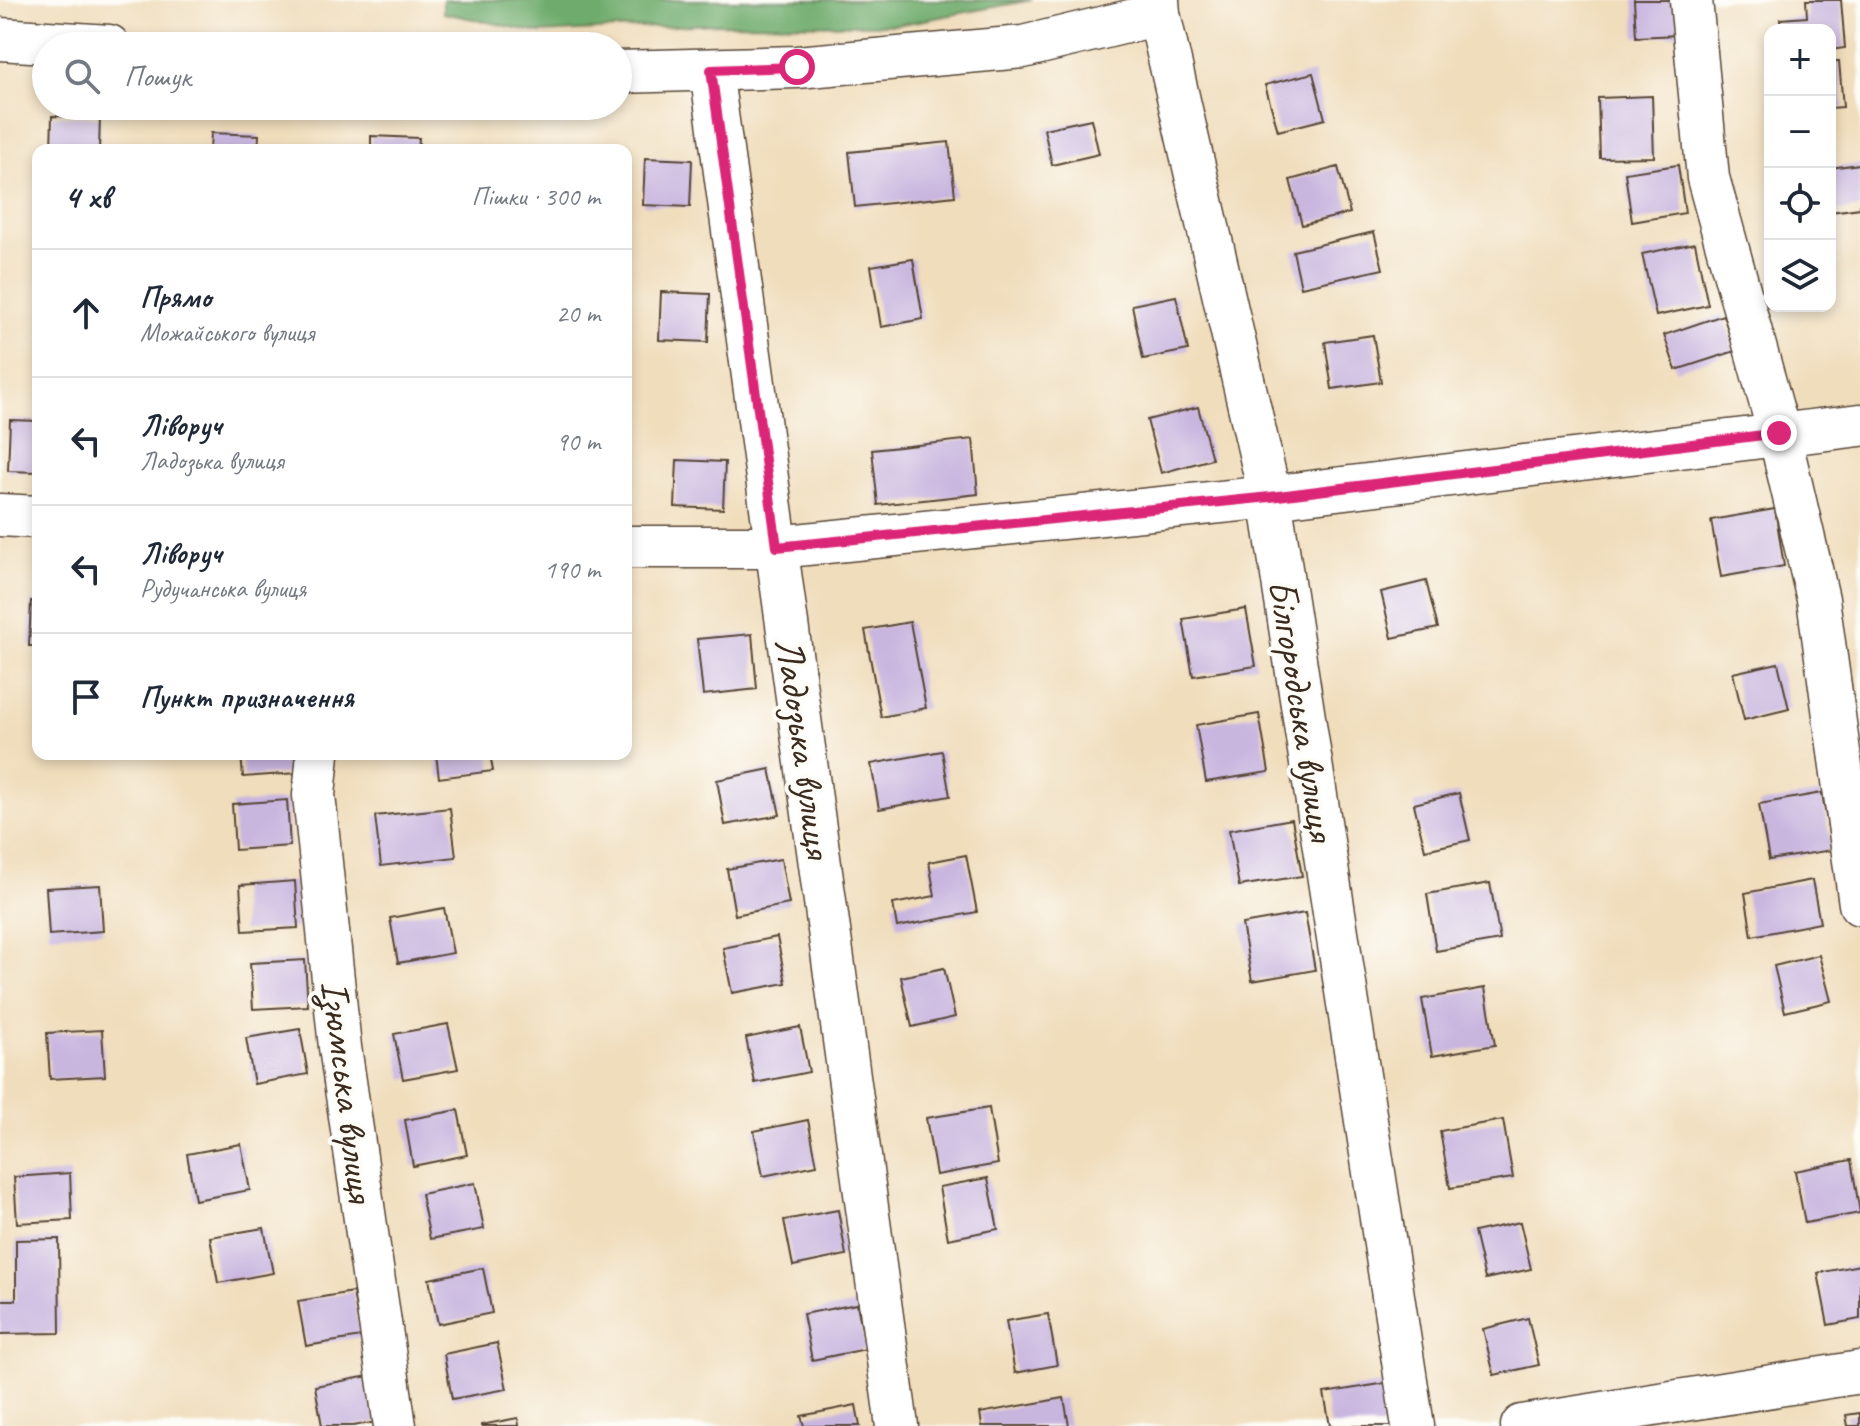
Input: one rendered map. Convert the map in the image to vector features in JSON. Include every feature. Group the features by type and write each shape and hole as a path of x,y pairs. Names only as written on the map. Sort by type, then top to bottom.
{"street":[{"path":"1691,0 1708,178 1779,433 1818,599 1860,904"},
{"path":"632,72 797,67 1023,47 1158,7"},
{"name":"Білгородська вулиця","path":"1158,7 1270,497 1413,1426"},
{"path":"0,39 32,41"},
{"name":"Ладозька вулиця","path":"711,70 897,1426"},
{"path":"632,547 777,547 1270,497 1860,425"},
{"path":"0,515 32,517"},
{"name":"Ізюмська вулиця","path":"317,760 314,795 340,1047 395,1426"},
{"path":"1522,1426 1860,1372"}],"green space":[{"path":"443,0 1032,0 897,25 715,24 535,32 443,13"}],"building":[{"path":"1634,0 1677,0 1679,35 1636,37"},
{"path":"1806,0 1841,0 1845,48 1836,49 1836,24 1780,24 1780,19 1807,17"},
{"path":"1836,61 1839,61 1843,107 1836,108"},
{"path":"1313,73 1325,119 1278,131 1265,85"},
{"path":"1652,96 1654,157 1600,158 1598,98"},
{"path":"1091,119 1099,154 1052,165 1044,129"},
{"path":"52,120 100,120 99,144 51,144"},
{"path":"211,133 259,135 258,144 210,144"},
{"path":"371,136 419,138 418,144 371,144"},
{"path":"949,142 955,196 855,207 849,152"},
{"path":"645,158 692,160 690,207 643,205"},
{"path":"1860,164 1860,208 1836,211 1836,167"},
{"path":"1678,165 1685,213 1632,222 1625,173"},
{"path":"1338,167 1350,213 1302,225 1290,180"},
{"path":"1374,232 1383,269 1301,287 1293,251"},
{"path":"1695,243 1708,305 1656,316 1642,254"},
{"path":"913,259 923,319 881,327 871,266"},
{"path":"661,292 710,294 708,342 659,340"},
{"path":"1176,296 1188,350 1143,359 1132,305"},
{"path":"1723,315 1735,351 1676,370 1664,335"},
{"path":"1373,335 1381,382 1332,389 1325,342"},
{"path":"1198,407 1212,459 1161,473 1147,420"},
{"path":"10,420 32,421 32,472 8,471"},
{"path":"973,439 978,494 878,505 872,450"},
{"path":"677,460 725,462 723,509 675,507"},
{"path":"1775,509 1784,566 1721,577 1711,520"},
{"path":"1426,581 1438,628 1392,638 1381,592"},
{"path":"31,601 32,601 32,646 29,646"},
{"path":"1246,609 1256,666 1193,676 1183,619"},
{"path":"910,622 926,708 881,717 865,630"},
{"path":"752,634 757,689 703,695 697,639"},
{"path":"1778,663 1789,709 1744,720 1733,673"},
{"path":"1259,714 1269,772 1206,782 1196,725"},
{"path":"942,751 950,796 879,809 871,764"},
{"path":"242,760 297,760 298,773 243,777"},
{"path":"437,760 491,760 493,771 439,778"},
{"path":"770,769 780,815 725,825 717,780"},
{"path":"1459,793 1470,840 1425,850 1414,804"},
{"path":"1822,793 1832,850 1769,860 1759,804"},
{"path":"287,800 290,846 235,850 232,804"},
{"path":"450,808 456,857 381,866 375,816"},
{"path":"1292,819 1302,876 1239,886 1229,830"},
{"path":"966,855 977,912 897,927 893,904 935,896 929,862"},
{"path":"781,859 789,904 735,915 727,869"},
{"path":"1812,880 1820,923 1752,936 1745,893"},
{"path":"295,881 298,928 243,931 240,885"},
{"path":"1490,883 1500,940 1436,951 1427,894"},
{"path":"100,885 103,931 49,935 46,888"},
{"path":"444,908 453,953 398,963 390,918"},
{"path":"1305,913 1315,970 1252,981 1242,924"},
{"path":"777,937 786,983 732,993 723,948"},
{"path":"1819,955 1831,1001 1785,1012 1774,966"},
{"path":"305,960 308,1006 253,1009 250,963"},
{"path":"944,968 955,1017 912,1027 901,977"},
{"path":"1485,988 1495,1045 1432,1056 1422,999"},
{"path":"448,1024 458,1069 403,1079 394,1034"},
{"path":"800,1027 809,1072 755,1083 746,1038"},
{"path":"300,1029 308,1074 254,1084 246,1038"},
{"path":"102,1030 105,1076 50,1079 47,1033"},
{"path":"989,1108 998,1164 936,1175 926,1118"},
{"path":"458,1110 467,1155 413,1166 405,1120"},
{"path":"808,1120 817,1165 763,1176 754,1131"},
{"path":"1503,1120 1513,1178 1450,1188 1440,1131"},
{"path":"241,1144 250,1190 195,1200 187,1154"},
{"path":"1851,1160 1860,1213 1805,1223 1795,1171"},
{"path":"70,1173 72,1220 17,1223 14,1177"},
{"path":"988,1178 998,1229 948,1239 939,1187"},
{"path":"475,1183 484,1229 430,1239 421,1194"},
{"path":"838,1210 846,1255 793,1266 784,1220"},
{"path":"1520,1222 1531,1269 1485,1279 1474,1232"},
{"path":"264,1228 273,1273 218,1283 210,1237"},
{"path":"59,1239 60,1333 0,1334 0,1300 16,1300 16,1240"},
{"path":"1860,1265 1860,1319 1828,1325 1818,1273"},
{"path":"483,1268 492,1313 438,1324 429,1279"},
{"path":"353,1292 361,1337 306,1346 298,1301"},
{"path":"857,1304 866,1349 812,1360 803,1314"},
{"path":"1048,1314 1057,1365 1015,1373 1006,1321"},
{"path":"1528,1318 1539,1365 1494,1375 1483,1329"},
{"path":"497,1343 507,1389 452,1399 444,1354"},
{"path":"369,1376 377,1422 322,1426 315,1386"},
{"path":"1387,1383 1394,1426 1330,1426 1324,1393"},
{"path":"1064,1398 1069,1426 982,1426 980,1413"},
{"path":"856,1405 860,1426 804,1426 801,1416"},
{"path":"1860,1413 1860,1426 1848,1426 1846,1415"},
{"path":"518,1418 519,1426 481,1426 481,1425"}],"route":[{"path":"797,67 711,70 777,547 1270,497 1779,433"}]}
